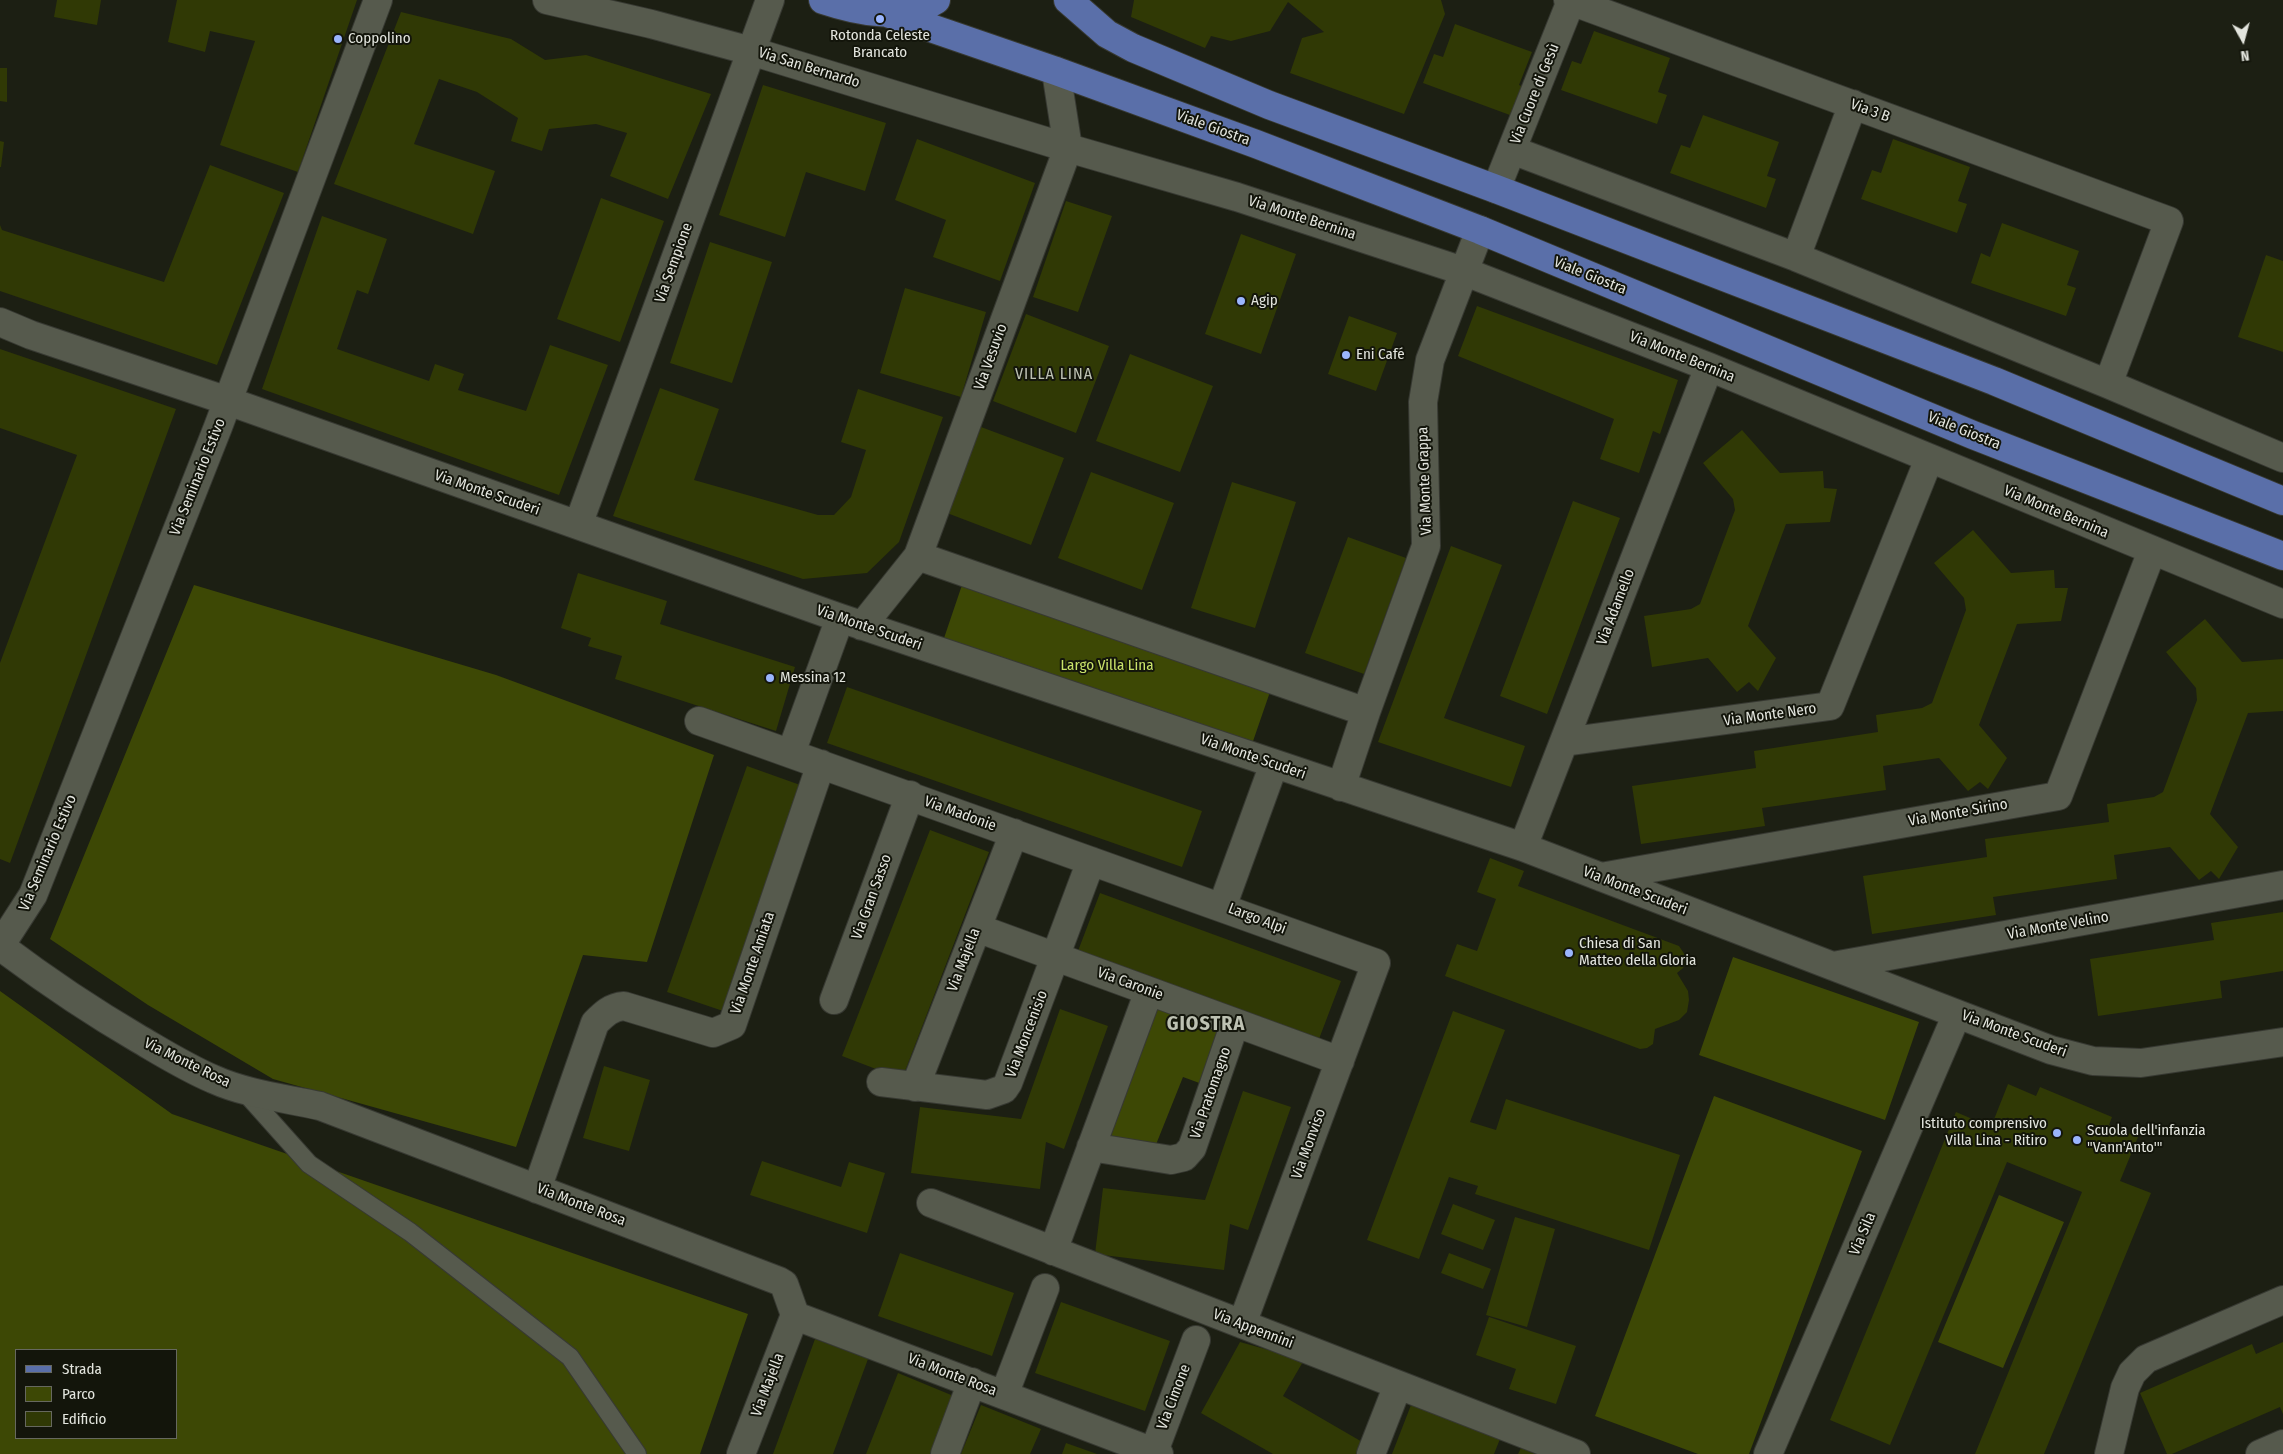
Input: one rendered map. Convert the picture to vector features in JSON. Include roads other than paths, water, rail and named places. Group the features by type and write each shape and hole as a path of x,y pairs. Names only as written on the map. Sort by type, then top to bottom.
{"main road":[{"path":"823,0 856,10 890,14 930,4 936,0"},
{"path":"1068,0 1107,34 1163,62 1269,106 1496,189 1994,382 2283,501"},
{"name":"Viale Giostra","path":"890,14 1056,71 1480,230 1974,435 2283,556"}],"street":[{"name":"Via Seminario Estivo","path":"0,946 33,895 228,402 378,0"},
{"name":"Via San Bernardo","path":"547,0 752,50 1068,148"},
{"name":"Via Sempione","path":"578,525 770,0"},
{"name":"Via Cuore di Gesù","path":"1496,189 1570,1"},
{"name":"Via 3 B","path":"1570,1 2169,222 2108,384"},
{"name":"Via Vesuvio","path":"791,753 851,622 918,556 1068,148 1056,71"},
{"path":"1796,257 1853,104"},
{"name":"Via Monte Bernina","path":"1068,148 1237,197 1463,270 1709,367 2283,604"},
{"path":"1512,150 1796,257 2108,384 2283,458"},
{"name":"Via Monte Grappa","path":"1341,786 1426,546 1423,426 1425,382 1430,360 1463,270 1480,230"},
{"name":"Via Monte Scuderi","path":"0,322 31,335 228,402 851,622 1523,847 2050,1050 2093,1061 2141,1063 2283,1042"},
{"name":"Via Adamello","path":"1523,847 1709,367"},
{"name":"Via Monte Nero","path":"1564,742 1830,706 1929,458"},
{"name":"Via Monte Sirino","path":"1601,877 2058,796 2152,551"},
{"path":"918,556 1366,712"},
{"name":"Via Madonie","path":"698,721 1222,907"},
{"name":"Via Monte Amiata","path":"537,1189 595,1024 605,1013 614,1007 624,1006 712,1033 732,1026 821,764"},
{"name":"Largo Alpi","path":"1274,764 1222,907 1376,963"},
{"name":"Via Gran Sasso","path":"834,1000 910,795"},
{"name":"Via Majella","path":"915,1087 1014,833"},
{"name":"Via Moncenisio","path":"881,1082 988,1094 1004,1089 1008,1083 1091,861"},
{"name":"Via Monte Velino","path":"1832,966 2283,885"},
{"name":"Via Caronie","path":"976,928 1340,1061"},
{"name":"Via Monte Rosa","path":"0,946 42,978 90,1010 213,1079 243,1090 320,1106 779,1281 784,1284 795,1315 1155,1453"},
{"name":"Via Monviso","path":"1242,1324 1376,963"},
{"path":"1053,1251 1149,991"},
{"name":"Via Sila","path":"1768,1454 1957,1014"},
{"name":"Via Pratomagno","path":"1091,1147 1171,1160 1184,1157 1192,1148 1236,1022"},
{"name":"Via Appennini","path":"930,1203 1572,1453"},
{"path":"1004,1395 1045,1288"},
{"path":"2109,1454 2125,1388 2132,1373 2146,1359 2283,1300"},
{"name":"Via Majella","path":"741,1454 795,1315"},
{"name":"Via Cimone","path":"1155,1453 1196,1340"},
{"path":"945,1454 972,1382"},
{"path":"1371,1454 1398,1385"},
{"path":"2260,1454 2283,1444"}],"lane":[{"path":"243,1090 309,1164 410,1232 570,1357 638,1454"}],"place":[{"name":"Rotonda Celeste Brancato","path":"880,19"},
{"name":"Coppolino","path":"338,39"},
{"name":"Agip","path":"1241,301"},
{"name":"Eni Café","path":"1346,355"},
{"name":"Messina 12","path":"770,678"},
{"name":"Chiesa di San Matteo della Gloria","path":"1569,953"},
{"name":"Istituto comprensivo Villa Lina - Ritiro","path":"2057,1133"},
{"name":"Scuola dell'infanzia \"Vann'Anto'\"","path":"2077,1140"}],"district":[{"name":"VILLA LINA","path":"1054,375"},
{"name":"GIOSTRA","path":"1206,1024"}],"park label":[{"name":"Largo Villa Lina","path":"1107,666"}]}
